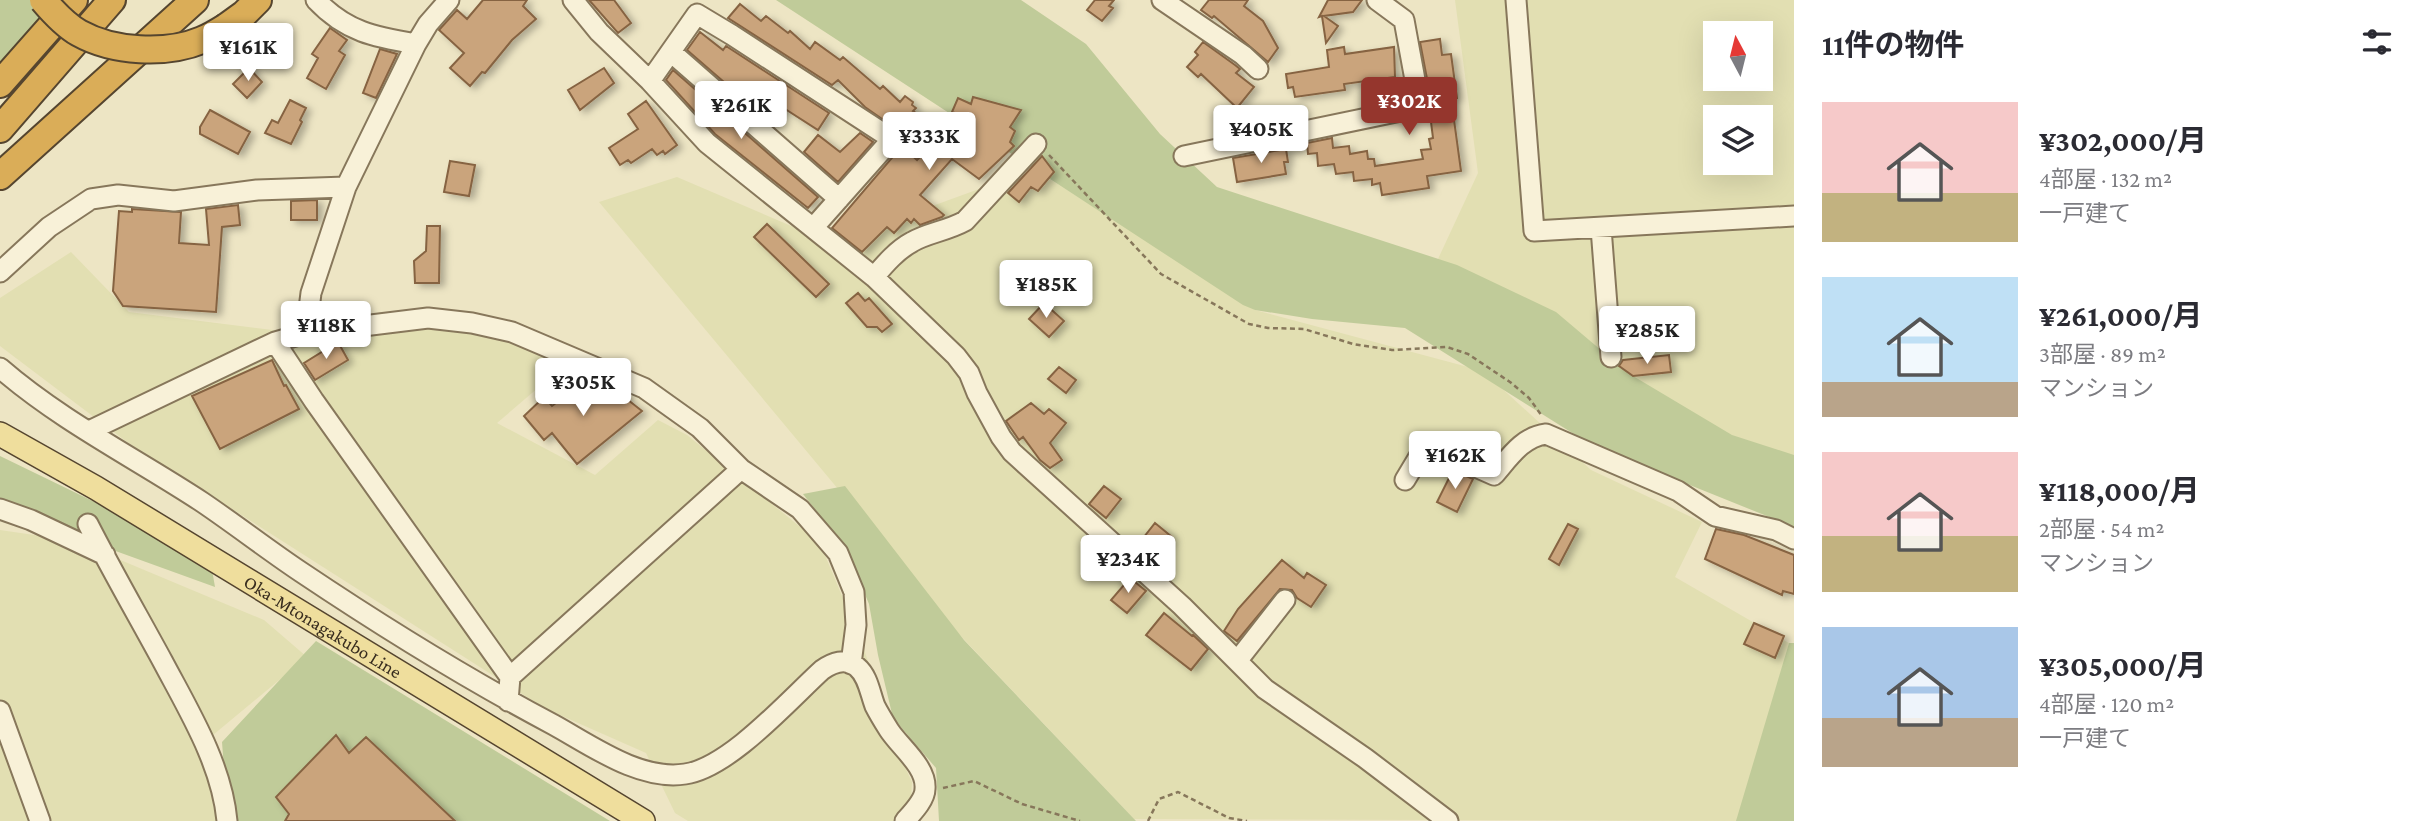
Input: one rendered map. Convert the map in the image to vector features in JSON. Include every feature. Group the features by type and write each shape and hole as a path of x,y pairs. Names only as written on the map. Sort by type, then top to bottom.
{"highway":[{"path":"43,0 68,26 82,34 122,47 147,49 176,47 200,41 226,27 258,0"},
{"path":"0,84 74,0"},
{"path":"0,129 112,0"},
{"path":"0,176 195,0"}],"main road":[{"name":"Oka-Mtonagakubo Line","path":"0,434 96,488 643,821"}],"street":[{"path":"316,0 362,33 416,44"},
{"path":"306,332 311,293 346,187 416,44 428,24 449,0"},
{"path":"573,0 599,33 650,81 699,135 727,161 874,277 956,356 969,373 1000,437 1012,452 1182,606 1265,689 1365,758 1448,821"},
{"path":"1162,0 1243,55 1258,69"},
{"path":"1184,156 1420,107 1404,20 1377,0"},
{"path":"1516,0 1534,231 1794,216"},
{"path":"650,81 697,14 892,139 813,228"},
{"path":"671,52 839,199"},
{"path":"874,277 912,241 951,230 965,221 1036,144"},
{"path":"0,272 49,227 90,199 118,195 174,201 257,190 346,187"},
{"path":"1601,228 1611,357"},
{"path":"89,431 275,342 306,332 428,318 472,323 512,332 644,388 700,428 741,469 800,509 838,553 854,592 856,625 851,664"},
{"path":"275,342 510,677 508,701"},
{"path":"0,368 47,405 202,503 415,646 508,701 612,757 640,769 685,775 705,769 730,755 822,670 834,663 856,666 865,677 877,709 889,729 920,768 926,791 917,808 905,821"},
{"path":"1405,480 1426,445 1494,475 1522,443 1536,435 1546,434 1678,491 1715,516 1776,530 1794,538"},
{"path":"510,677 741,469"},
{"path":"0,509 31,520 104,555"},
{"path":"88,524 187,707 207,750 225,803 227,821"},
{"path":"1238,660 1284,600"},
{"path":"0,711 40,821"}],"path":[{"path":"1036,144 1045,150 1161,274 1249,324 1268,328 1304,329 1353,344 1392,350 1447,347 1468,354 1529,398 1543,417 1546,434"},
{"path":"926,791 974,782 1022,804 1080,821"},
{"path":"1148,821 1159,799 1178,792 1229,818 1247,821"}],"shaded area":[{"path":"1455,0 1794,0 1794,458 1713,429 1438,259 1478,173"},
{"path":"1034,169 1255,310 1483,371 1591,470 1702,522 1675,577 1789,643 1741,821 1134,819 958,633 599,202 677,177 831,243"},
{"path":"71,252 129,312 281,331 294,347 432,326 491,334 566,364 497,423 595,475 658,420 687,435 820,543 862,644 912,782 911,800 893,821 688,821 675,813 646,753 544,708 127,442 0,346 0,298"},
{"path":"0,530 75,541 264,620 307,657 213,735 231,821 0,821"}],"green space":[{"path":"0,0 36,0 45,18 0,75"},
{"path":"776,0 1021,0 1086,44 1160,134 1217,187 1457,265 1556,312 1628,373 1732,435 1794,455 1794,527 1593,446 1405,328 1312,319 1255,310 1243,305"},
{"path":"0,456 210,558 215,587 99,545 0,504"},
{"path":"845,486 964,640 1136,821 939,821 936,768 893,718 869,604 846,549 803,494"},
{"path":"316,641 610,821 228,821 222,742"},
{"path":"1789,643 1794,643 1794,821 1736,821"}],"building":[{"path":"483,0 527,0 523,6 536,19 512,40 485,73 482,72 470,86 450,68 464,53 439,30 457,10 467,19"},
{"path":"589,0 614,0 631,23 618,33"},
{"path":"1095,0 1114,0 1109,6 1113,8 1102,21 1087,10"},
{"path":"1209,0 1248,0 1244,6 1263,21 1278,48 1268,62 1214,16 1212,18 1201,10"},
{"path":"1328,0 1362,0 1353,12 1324,16 1338,26 1326,43 1322,16 1319,17"},
{"path":"740,4 761,21 766,16 788,33 790,31 810,49 815,42 840,60 843,57 880,89 883,86 900,102 905,96 913,102 912,105 916,108 913,111 916,113 902,133 865,107 838,80 832,85 728,18"},
{"path":"330,28 347,40 339,51 345,55 326,89 307,78 318,58 312,54"},
{"path":"700,32 723,50 726,46 829,113 818,130 782,107 769,121 687,50"},
{"path":"1440,39 1442,55 1451,54 1457,98 1451,98 1461,171 1427,176 1429,188 1382,195 1380,183 1372,185 1372,179 1354,181 1353,172 1336,174 1334,164 1318,166 1317,153 1308,154 1307,143 1332,138 1333,148 1349,146 1350,154 1367,151 1368,159 1374,159 1375,166 1423,159 1421,150 1431,149 1429,139 1433,138 1430,114 1432,105 1420,42"},
{"path":"1203,42 1240,69 1236,73 1254,87 1237,108 1201,74 1198,77 1187,67 1198,55 1195,52"},
{"path":"1344,47 1345,54 1394,47 1395,77 1344,84 1345,90 1295,97 1293,87 1288,88 1286,74 1329,67 1327,50"},
{"path":"380,49 397,54 376,98 363,93"},
{"path":"249,68 262,82 247,98 233,84"},
{"path":"604,68 614,83 580,110 568,90"},
{"path":"673,70 818,197 808,208 715,134 666,80"},
{"path":"973,97 1021,110 1010,127 1015,131 1010,142 1014,146 979,179 952,159 920,195 944,215 942,217 920,225 914,219 911,223 907,219 894,233 887,227 862,252 832,228 902,146 917,160 960,115 952,112 958,98 971,104"},
{"path":"290,100 306,108 291,144 265,133 272,120 278,123"},
{"path":"646,101 677,145 665,154 663,151 657,155 652,149 631,163 628,160 620,165 609,148 638,129 628,114"},
{"path":"210,110 250,132 238,154 200,134 200,127"},
{"path":"860,133 873,142 838,182 804,152 818,135 840,152"},
{"path":"1286,149 1286,174 1237,182 1233,158"},
{"path":"1042,156 1054,172 1038,191 1031,187 1019,202 1008,193"},
{"path":"450,161 475,165 469,196 444,192"},
{"path":"317,200 317,220 291,220 291,201"},
{"path":"238,205 240,225 222,227 216,312 123,306 113,291 119,211 132,212 132,209 181,212 179,243 209,245 206,209"},
{"path":"767,224 829,284 816,297 754,237"},
{"path":"427,226 440,226 439,283 415,283 414,261 426,251"},
{"path":"858,293 865,301 869,298 892,324 882,332 877,327 867,327 846,303"},
{"path":"1044,303 1064,321 1049,337 1029,319"},
{"path":"338,342 348,360 315,380 304,363"},
{"path":"1669,355 1671,372 1633,376 1619,366 1623,360"},
{"path":"272,360 299,409 220,449 192,396"},
{"path":"1059,367 1076,380 1066,393 1048,379"},
{"path":"589,378 613,388 642,411 577,464 552,433 544,440 524,416 544,397 552,406"},
{"path":"1031,403 1044,414 1049,409 1066,423 1050,443 1062,460 1050,468 1040,460 1023,437 1019,440 1006,421"},
{"path":"1453,470 1473,479 1457,512 1437,502"},
{"path":"1104,486 1121,499 1106,518 1089,504"},
{"path":"1155,523 1172,537 1157,556 1140,542"},
{"path":"1568,524 1578,529 1559,565 1549,559"},
{"path":"1716,529 1744,535 1794,555 1794,594 1783,591 1782,595 1705,559"},
{"path":"1282,560 1304,578 1307,573 1326,585 1311,607 1297,598 1292,590 1280,589 1237,641 1224,631 1238,609"},
{"path":"1130,578 1146,591 1127,613 1111,600"},
{"path":"1164,613 1208,649 1191,670 1146,635"},
{"path":"1754,623 1784,636 1775,658 1744,644"},
{"path":"336,735 349,753 366,737 455,821 285,821 289,814 276,797"}]}
